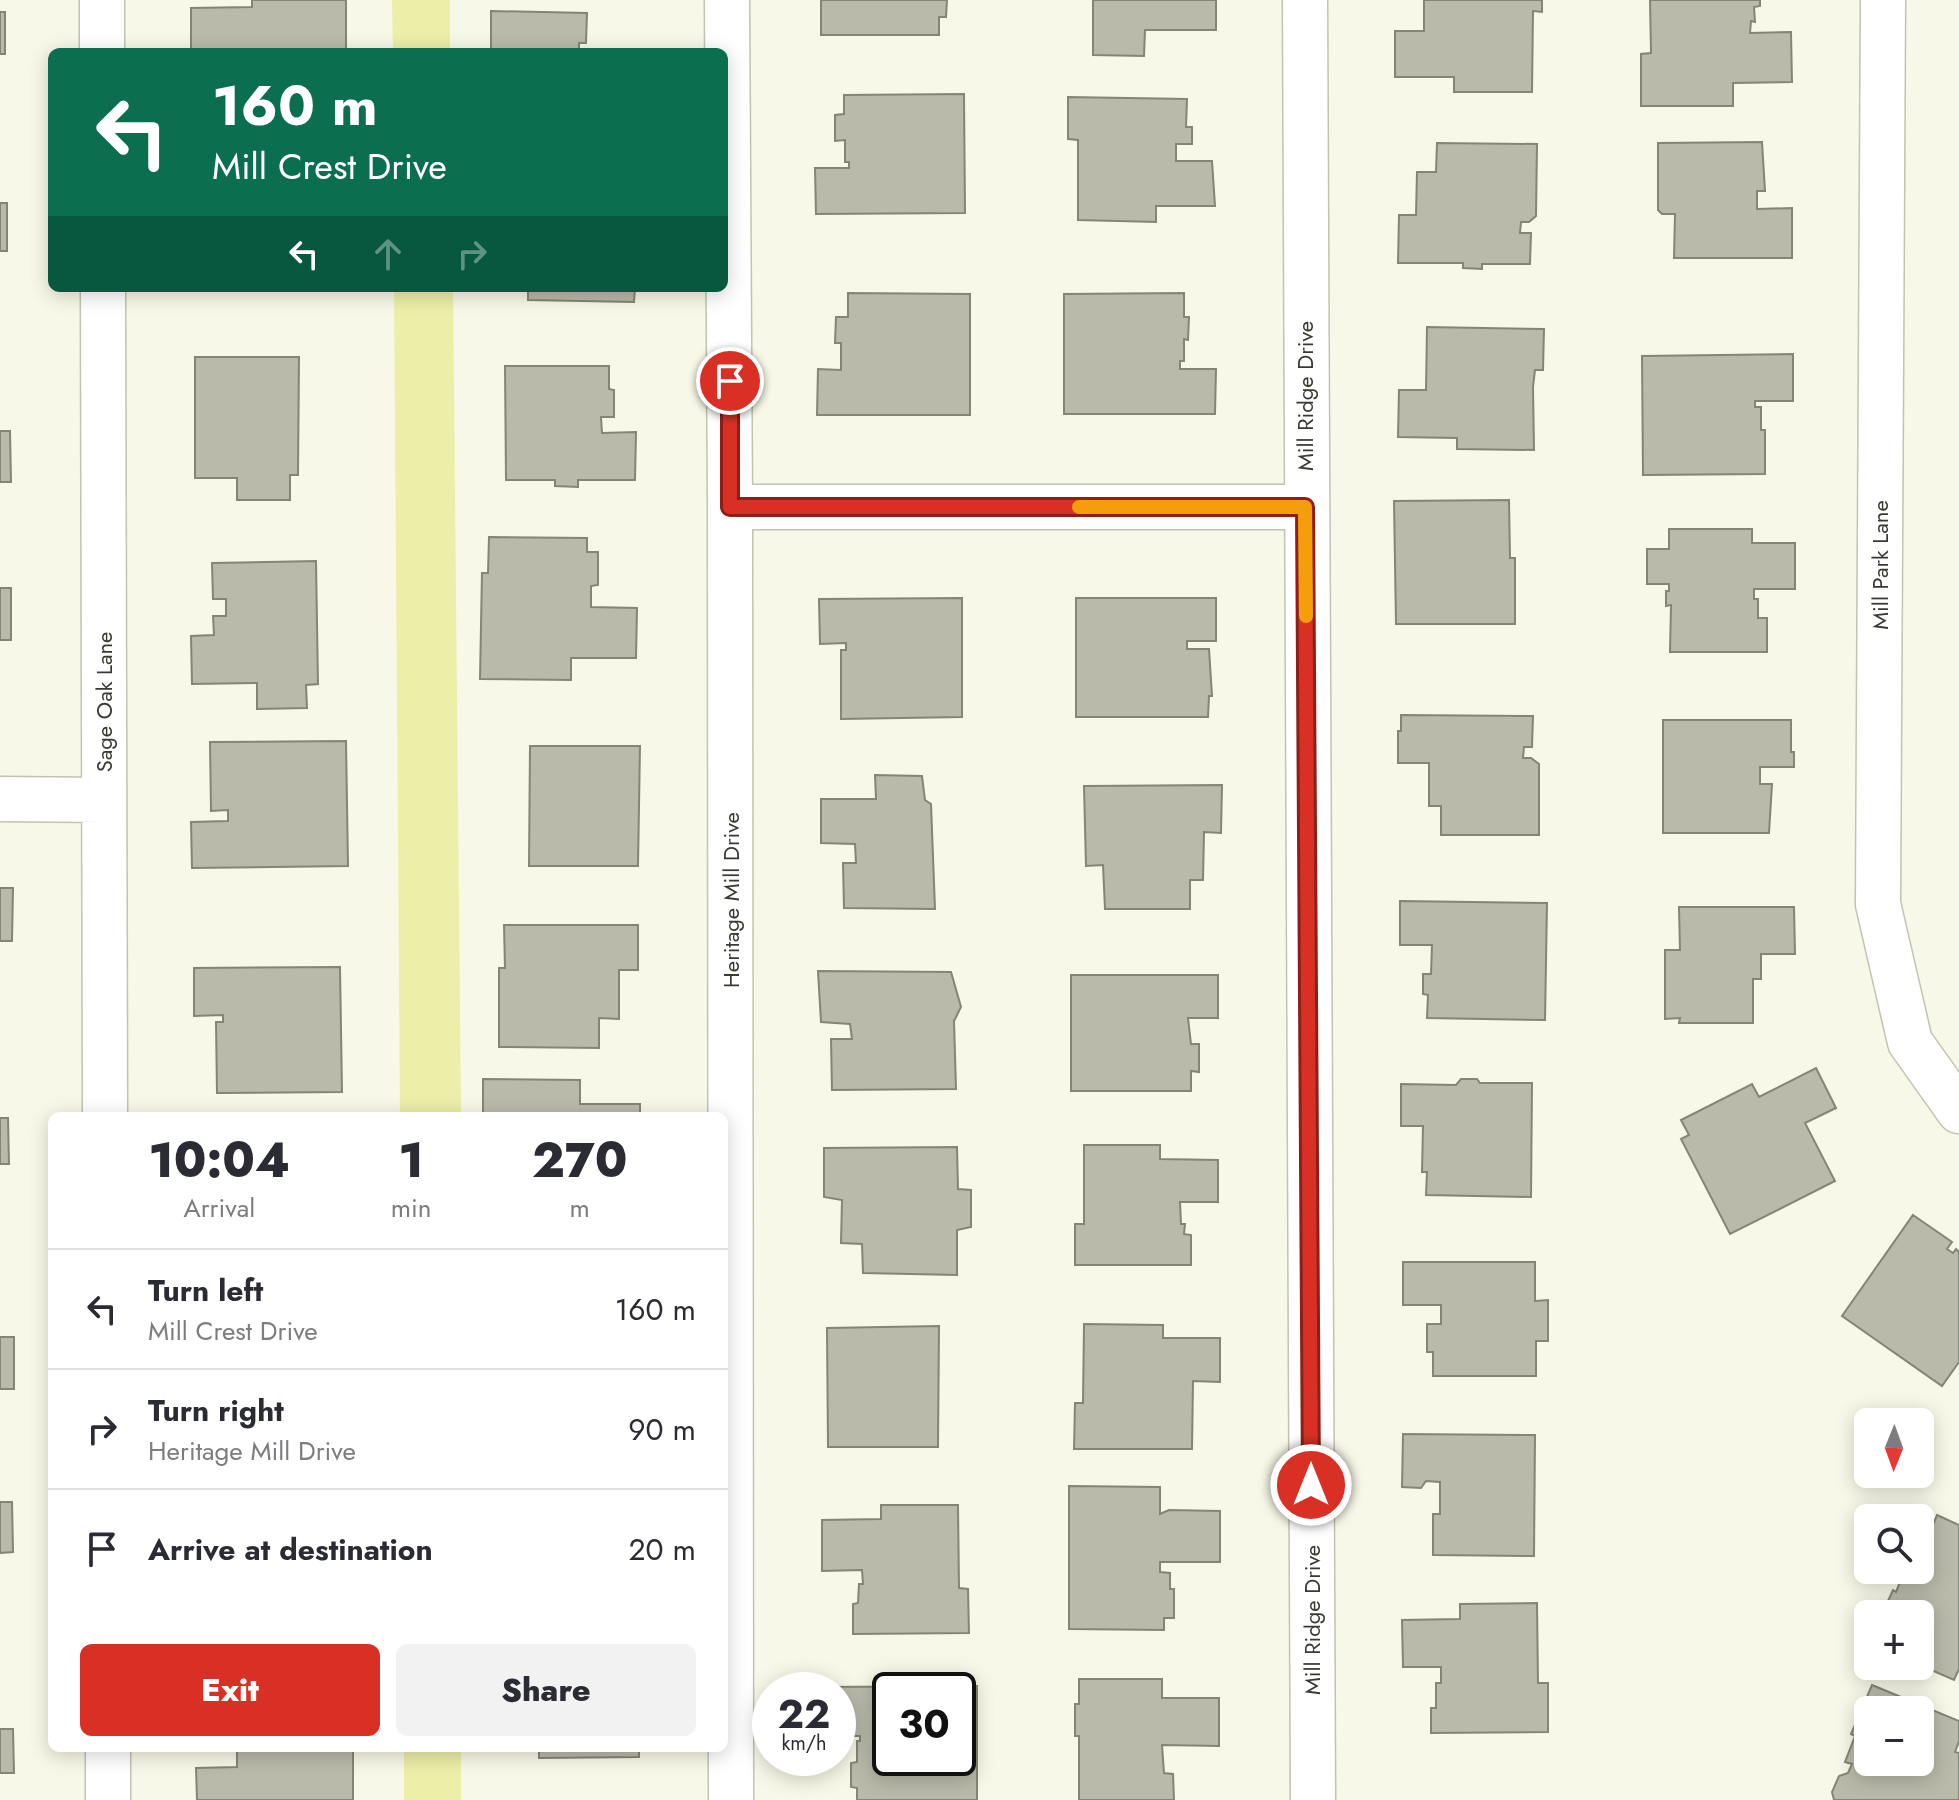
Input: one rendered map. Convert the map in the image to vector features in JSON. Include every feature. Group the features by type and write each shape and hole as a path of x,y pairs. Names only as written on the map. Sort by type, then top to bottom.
{"street":[{"path":"102,0 102,48"},
{"name":"Heritage Mill Drive","path":"727,0 727,48"},
{"name":"Mill Ridge Drive","path":"1305,0 1313,1800"},
{"name":"Mill Park Lane","path":"1883,0 1878,904 1910,1042 1959,1111"},
{"name":"Heritage Mill Drive","path":"728,169 731,1800"},
{"name":"Sage Oak Lane","path":"103,292 105,1112"},
{"path":"730,507 1305,507"},
{"path":"0,799 104,800"},
{"path":"108,1752 108,1800"}],"green space":[{"path":"392,0 450,0 450,48 393,48"},
{"path":"394,292 453,292 461,1112 400,1112"},
{"path":"404,1752 461,1752 461,1800 404,1800"}],"building":[{"path":"252,0 346,0 346,48 191,48 191,8 252,7"},
{"path":"821,0 947,0 946,17 939,17 939,35 821,35"},
{"path":"1093,0 1216,0 1216,30 1145,30 1144,56 1093,55"},
{"path":"1424,0 1542,0 1542,12 1533,11 1532,92 1454,92 1454,77 1395,77 1395,31 1424,31"},
{"path":"1650,0 1760,0 1760,6 1754,7 1755,22 1751,21 1750,33 1791,32 1792,82 1733,83 1733,106 1641,106 1641,54 1651,53"},
{"path":"491,11 587,13 586,43 579,43 579,48 491,48"},
{"path":"0,12 5,12 5,54 0,54"},
{"path":"964,94 965,213 816,214 815,168 849,168 849,162 845,162 845,140 835,141 835,115 844,114 844,95"},
{"path":"1068,97 1187,99 1186,127 1192,127 1192,144 1176,144 1176,161 1212,161 1215,206 1156,206 1156,222 1078,220 1078,140 1068,139"},
{"path":"1762,142 1765,191 1757,191 1757,209 1792,208 1792,258 1674,258 1675,214 1662,214 1658,210 1658,143"},
{"path":"1437,143 1537,144 1536,216 1529,222 1521,222 1520,233 1531,233 1530,264 1482,264 1482,269 1463,268 1463,263 1398,263 1399,215 1416,215 1417,172 1436,172"},
{"path":"0,203 7,203 7,251 0,251"},
{"path":"528,292 635,292 634,302 528,300"},
{"path":"848,293 970,294 970,415 817,415 818,369 841,370 841,343 835,343 836,317 848,317"},
{"path":"1184,293 1184,317 1189,317 1188,340 1184,339 1184,361 1180,361 1180,369 1216,369 1215,414 1064,414 1064,294"},
{"path":"1427,327 1544,329 1543,370 1535,370 1533,387 1534,450 1457,449 1457,438 1398,437 1399,390 1426,390"},
{"path":"1793,354 1793,401 1755,401 1755,407 1761,407 1761,430 1765,430 1765,474 1643,475 1642,356"},
{"path":"195,357 299,357 298,475 290,475 290,500 237,500 237,478 195,478"},
{"path":"505,366 609,366 609,389 614,390 614,417 601,417 602,433 636,432 635,480 578,480 578,487 555,486 555,480 506,480"},
{"path":"0,431 10,431 11,482 0,482"},
{"path":"1509,500 1510,558 1515,558 1515,624 1396,624 1394,501"},
{"path":"1669,529 1752,529 1752,543 1795,543 1795,589 1754,589 1754,599 1758,599 1758,618 1767,618 1767,652 1670,652 1671,605 1666,606 1669,584 1647,584 1647,549 1669,549"},
{"path":"489,537 587,538 587,552 598,552 598,585 591,586 591,607 637,608 636,658 571,658 571,680 480,679 482,573 488,573"},
{"path":"316,561 318,684 306,685 307,708 257,709 257,683 192,684 191,636 214,635 213,616 226,616 226,599 213,599 212,563"},
{"path":"0,588 11,588 11,640 0,640"},
{"path":"962,598 962,717 841,719 841,650 846,650 846,643 820,644 819,599"},
{"path":"1076,598 1216,598 1216,641 1187,641 1187,649 1209,649 1212,696 1209,696 1208,717 1076,717"},
{"path":"1401,715 1533,716 1532,747 1524,747 1523,758 1531,758 1539,764 1539,835 1441,835 1441,806 1429,806 1429,763 1398,763"},
{"path":"1663,720 1791,720 1794,767 1760,767 1760,784 1772,784 1769,833 1663,833"},
{"path":"346,741 348,866 192,868 191,822 228,821 228,810 211,811 210,742"},
{"path":"530,746 640,746 638,866 529,866"},
{"path":"875,775 922,776 925,800 931,804 935,909 844,908 843,863 856,863 855,844 821,843 821,799 876,799"},
{"path":"1222,785 1221,833 1204,832 1203,880 1190,880 1190,909 1105,909 1103,865 1086,866 1084,786"},
{"path":"0,888 13,888 12,941 0,941"},
{"path":"1400,901 1547,903 1545,1020 1427,1018 1428,995 1423,994 1423,974 1431,974 1432,945 1400,945"},
{"path":"1679,907 1794,907 1795,954 1761,954 1761,979 1753,979 1753,1023 1679,1023 1680,1018 1665,1019 1665,950 1680,950"},
{"path":"504,925 638,925 638,970 619,970 619,1019 599,1018 599,1048 499,1047 499,968 505,968"},
{"path":"340,967 342,1092 217,1093 216,1022 223,1022 223,1015 194,1016 194,968"},
{"path":"818,971 951,972 961,1007 954,1021 956,1089 832,1090 831,1039 852,1039 850,1024 821,1022"},
{"path":"1071,975 1218,975 1218,1018 1188,1018 1191,1044 1199,1044 1199,1072 1191,1071 1191,1091 1071,1091"},
{"path":"1816,1068 1836,1108 1805,1123 1835,1181 1730,1234 1681,1139 1689,1135 1681,1120 1752,1084 1759,1097"},
{"path":"483,1079 580,1080 580,1104 640,1104 640,1112 483,1112"},
{"path":"1461,1079 1477,1079 1480,1083 1532,1083 1531,1197 1426,1195 1427,1172 1422,1172 1423,1126 1401,1126 1401,1084 1456,1085"},
{"path":"0,1118 8,1118 9,1164 0,1164"},
{"path":"1084,1145 1160,1145 1160,1159 1218,1160 1218,1202 1180,1202 1184,1234 1191,1235 1191,1265 1075,1265 1075,1224 1084,1224"},
{"path":"957,1147 958,1189 971,1190 971,1227 957,1230 957,1275 863,1273 862,1244 841,1243 842,1200 824,1197 824,1148"},
{"path":"1913,1215 1952,1242 1947,1249 1953,1253 1956,1249 1959,1252 1959,1362 1942,1386 1842,1316"},
{"path":"1403,1262 1535,1262 1535,1301 1548,1300 1548,1341 1536,1341 1536,1376 1433,1376 1433,1352 1427,1352 1427,1324 1441,1324 1441,1305 1403,1305"},
{"path":"1084,1324 1163,1325 1163,1338 1220,1338 1220,1382 1193,1381 1192,1449 1074,1449 1075,1403 1083,1403"},
{"path":"939,1326 938,1447 828,1447 827,1328"},
{"path":"0,1337 14,1337 14,1389 0,1389"},
{"path":"1403,1434 1535,1435 1534,1556 1433,1555 1433,1514 1440,1514 1440,1482 1426,1481 1421,1488 1402,1487"},
{"path":"1069,1486 1160,1487 1160,1514 1169,1510 1220,1511 1220,1562 1160,1562 1160,1572 1170,1573 1170,1589 1174,1589 1174,1618 1164,1618 1164,1630 1069,1629"},
{"path":"0,1502 12,1502 13,1552 0,1553"},
{"path":"881,1505 958,1505 959,1588 968,1589 969,1633 853,1634 853,1604 858,1603 859,1584 863,1584 862,1570 822,1571 822,1520 881,1519"},
{"path":"1937,1515 1959,1525 1959,1669 1954,1680 1934,1671 1934,1600 1888,1600 1899,1584 1934,1584 1934,1522"},
{"path":"1537,1603 1538,1683 1548,1683 1548,1732 1431,1733 1431,1708 1436,1708 1436,1683 1441,1683 1441,1667 1403,1667 1402,1620 1460,1619 1460,1604"},
{"path":"1079,1679 1162,1679 1162,1698 1219,1698 1219,1746 1162,1745 1164,1773 1173,1774 1174,1800 1079,1800 1079,1736 1075,1736 1075,1704 1079,1704"},
{"path":"1872,1685 1899,1696 1867,1696"},
{"path":"977,1686 977,1800 857,1800 857,1788 851,1787 851,1776 856,1776 857,1741 860,1741 860,1736 856,1736 856,1687 872,1687 872,1776 976,1776"},
{"path":"1934,1711 1959,1721 1959,1741 1955,1752 1959,1753 1959,1800 1834,1800 1832,1792 1839,1776 1848,1773 1852,1764 1845,1762 1854,1739 1854,1776 1934,1776"},
{"path":"0,1729 13,1729 14,1773 0,1773"},
{"path":"237,1752 353,1752 353,1800 197,1800 196,1768 237,1767"},
{"path":"539,1752 639,1752 639,1757 539,1758"}],"slow traffic":[{"path":"1079,507 1305,507 1306,616"}],"route":[{"path":"730,381 730,507 1305,507 1311,1485"}]}
